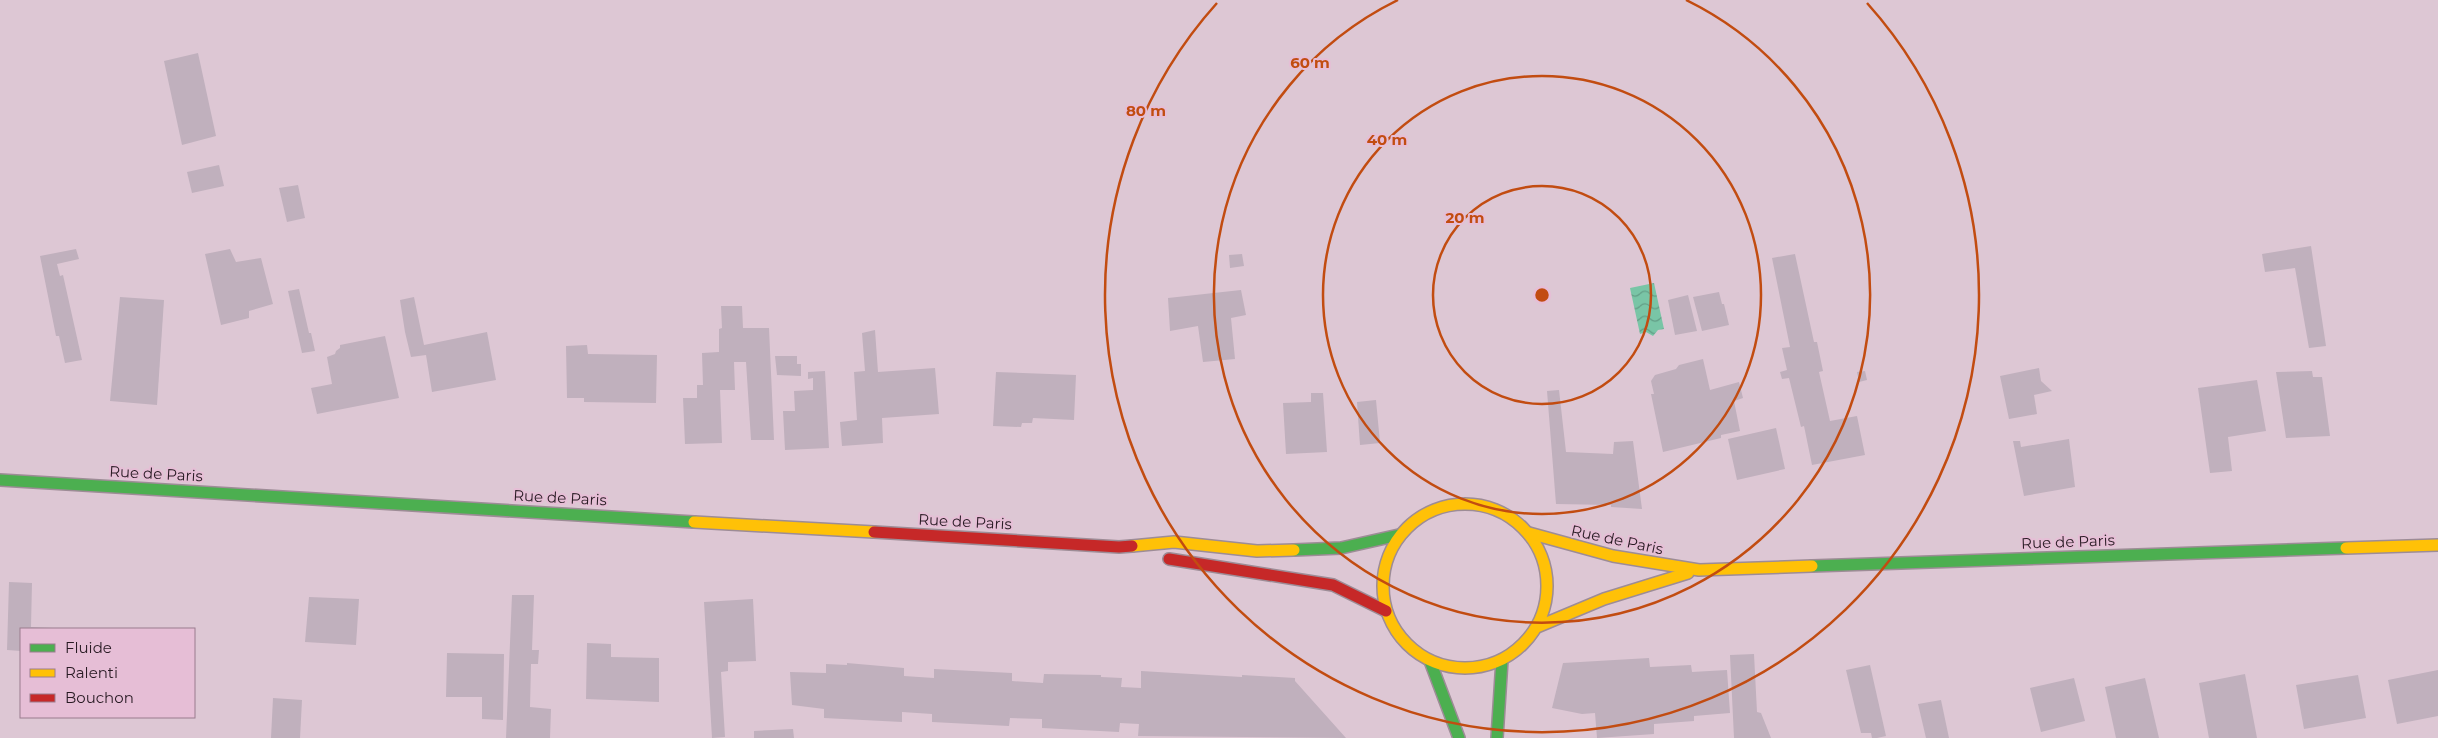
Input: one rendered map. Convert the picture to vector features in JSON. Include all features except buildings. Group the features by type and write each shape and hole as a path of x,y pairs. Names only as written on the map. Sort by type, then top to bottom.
{"main road":[{"name":"Rue de Paris","path":"0,480 1119,547 1174,542 1257,551 1342,548 1399,535"},
{"path":"1453,504 1474,504 1495,509 1514,519 1529,533 1542,554 1548,579 1546,604 1537,627 1522,646 1502,660 1479,668 1454,668 1430,661 1411,649 1396,632 1386,611 1382,585 1387,559 1399,535 1414,520 1433,510 1453,504"},
{"name":"Rue de Paris","path":"1529,533 1565,546 1641,564 1700,570 2438,545"},
{"name":"Rue de Paris","path":"1119,547 1172,560 1333,585 1386,611"},
{"name":"Rue de Paris","path":"1537,627 1604,599 1700,570"},
{"path":"1497,738 1502,660"},
{"path":"1430,661 1459,738"}],"water":[{"path":"1654,283 1664,329 1658,330 1653,336 1646,332 1640,334 1630,288"}],"traffic: fast":[{"path":"0,480 694,522"},
{"path":"1294,550 1341,548 1399,535"},
{"path":"1812,566 2346,548"},
{"path":"1497,738 1502,660"},
{"path":"1430,661 1459,738"}],"traffic: slow":[{"path":"1473,504 1489,507 1504,513 1529,534 1538,547 1544,562 1547,586 1546,602 1538,625 1517,650 1504,659 1489,665 1457,668 1441,665 1426,659 1401,638 1392,625 1386,610 1383,578 1386,562 1392,547 1413,522 1426,513 1441,507 1473,504"},
{"path":"694,522 874,532"},
{"path":"1529,533 1613,556 1699,570 1812,566"},
{"path":"1132,546 1174,542 1257,551 1294,550"},
{"path":"2346,548 2438,545"},
{"path":"1537,627 1604,599 1688,573"}],"traffic: jam":[{"path":"874,532 1119,547 1132,546"},
{"path":"1169,559 1333,585 1386,611"}]}
